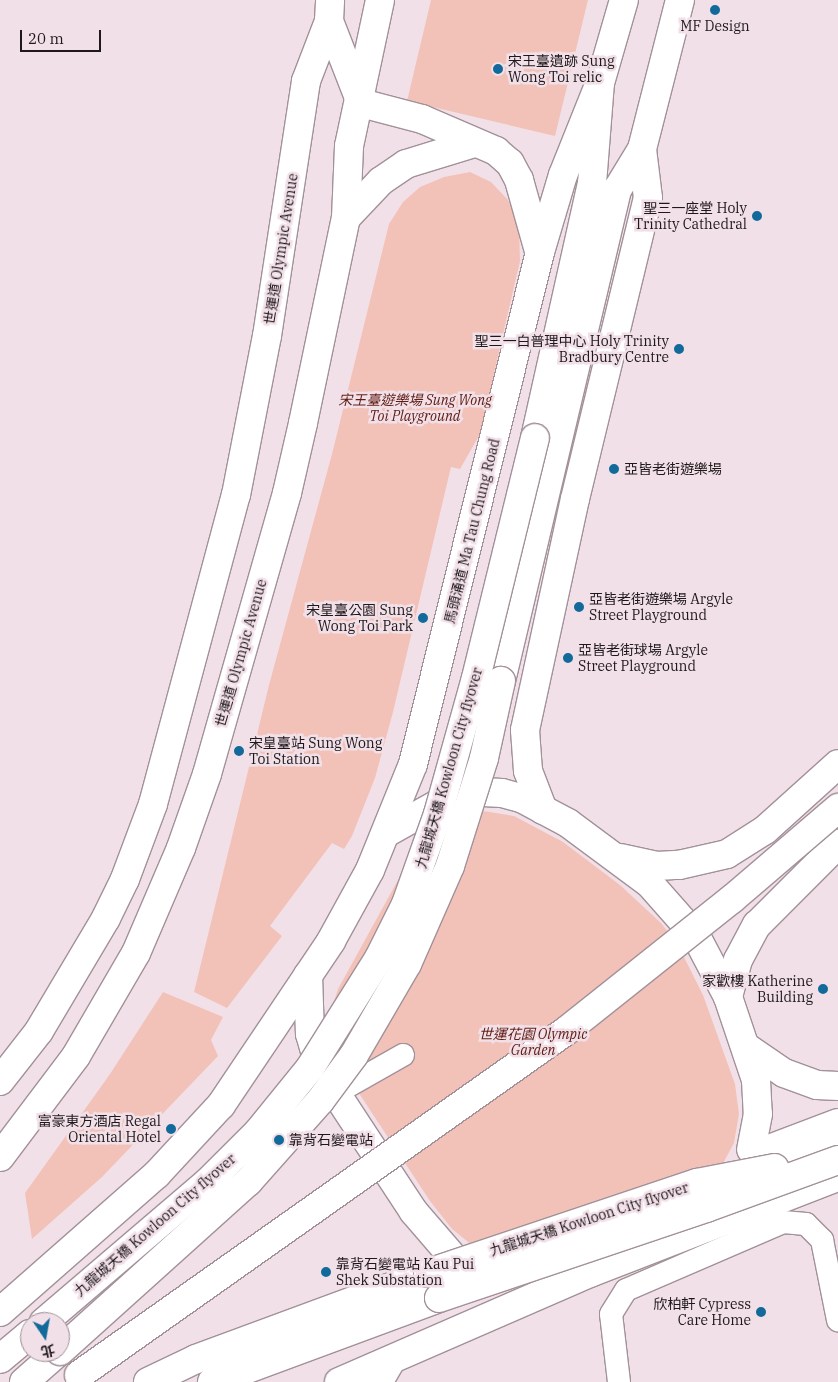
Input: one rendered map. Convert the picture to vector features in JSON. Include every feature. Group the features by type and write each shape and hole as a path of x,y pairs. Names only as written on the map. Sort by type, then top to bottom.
{"main road":[{"name":"世運道 Olympic Avenue","path":"0,1157 76,1056 136,954 184,840 207,774 287,493 346,218 346,169 361,103 380,0"},
{"name":"馬頭涌道 Ma Tau Chung Road","path":"0,1312 157,1174 222,1105 352,906 386,832 413,764 425,722 540,252 564,175 600,83 624,0"},
{"path":"543,810 528,771 526,730 574,499 648,198 642,149 680,0"},
{"name":"世運道 Olympic Avenue","path":"0,1081 39,1031 106,918 125,879 153,804 242,466 270,316 306,82 330,11"},
{"path":"330,11 361,103 422,120 496,151 510,163 526,201 540,252"},
{"name":"九龍城天橋 Kowloon City flyover","path":"70,1341 217,1212 284,1144 348,1062 388,998 429,918 467,818 484,758 547,441 592,184 600,83"},
{"path":"346,218 381,181 406,164 474,143"},
{"name":"九龍城天橋 Kowloon City flyover","path":"56,1312 207,1183 258,1132 310,1068 379,958 406,904 438,814 476,678 547,441 617,190 642,149"},
{"path":"613,857 657,866 679,865 727,854 765,830 838,764"},
{"path":"386,832 445,800 464,794 502,793 521,798 591,838 650,884 682,918 708,955 728,997 746,1047 758,1097 751,1149"},
{"path":"74,1380 566,1031 732,898 838,808"},
{"path":"728,997 738,960 757,926 838,844"},
{"path":"308,975 313,1052 336,1094 414,1212 452,1256"},
{"path":"746,1047 784,1073 817,1085 838,1086"},
{"path":"697,1184 769,1149 838,1123"},
{"name":"九龍城天橋 Kowloon City flyover","path":"148,1382 196,1359 348,1300 697,1184 775,1168 838,1144"},
{"name":"九龍城天橋 Kowloon City flyover","path":"212,1382 297,1348 838,1160"},
{"path":"339,1382 590,1274 838,1177"},
{"path":"0,1360 20,1343"},
{"name":"九龍城天橋 Kowloon City flyover","path":"24,1382 47,1362"}],"street":[{"path":"336,1094 403,1055"},
{"path":"619,1382 611,1334 611,1314 626,1290 773,1226 795,1221 806,1224 822,1240 838,1320"},
{"path":"382,1382 396,1358"}],"green space":[{"path":"431,0 588,0 555,136 407,101"},
{"name":"宋王臺遊樂場 Sung Wong Toi Playground","path":"470,172 491,182 508,200 519,225 520,261 480,434 460,469 451,467 393,712 375,778 352,836 344,849 332,843 270,926 282,936 227,1008 194,992 269,685 332,454 389,224 403,202 420,187 444,177"},
{"name":"世運花園 Olympic Garden","path":"483,811 514,816 563,842 620,885 661,923 678,945 703,995 735,1084 739,1114 734,1143 720,1169 478,1250 452,1229 430,1201 337,1060 332,1047 329,1017 338,989 415,849 468,813"},
{"path":"163,992 223,1017 211,1040 218,1056 102,1177 32,1239 25,1193 110,1074"}],"place":[{"name":"MF Design","path":"715,10"},
{"name":"宋王臺遺跡 Sung Wong Toi relic","path":"498,69"},
{"name":"聖三一座堂 Holy Trinity Cathedral","path":"757,216"},
{"name":"聖三一白普理中心 Holy Trinity Bradbury Centre","path":"679,349"},
{"name":"亞皆老街遊樂場","path":"614,469"},
{"name":"亞皆老街遊樂場 Argyle Street Playground","path":"579,607"},
{"name":"宋皇臺公園 Sung Wong Toi Park","path":"423,618"},
{"name":"亞皆老街球場 Argyle Street Playground","path":"568,658"},
{"name":"宋皇臺站 Sung Wong Toi Station","path":"239,751"},
{"name":"家歡樓 Katherine Building","path":"823,989"},
{"name":"富豪東方酒店 Regal Oriental Hotel","path":"171,1129"},
{"name":"靠背石變電站","path":"279,1140"},
{"name":"靠背石變電站 Kau Pui Shek Substation","path":"326,1272"},
{"name":"欣柏軒 Cypress Care Home","path":"761,1312"}]}
